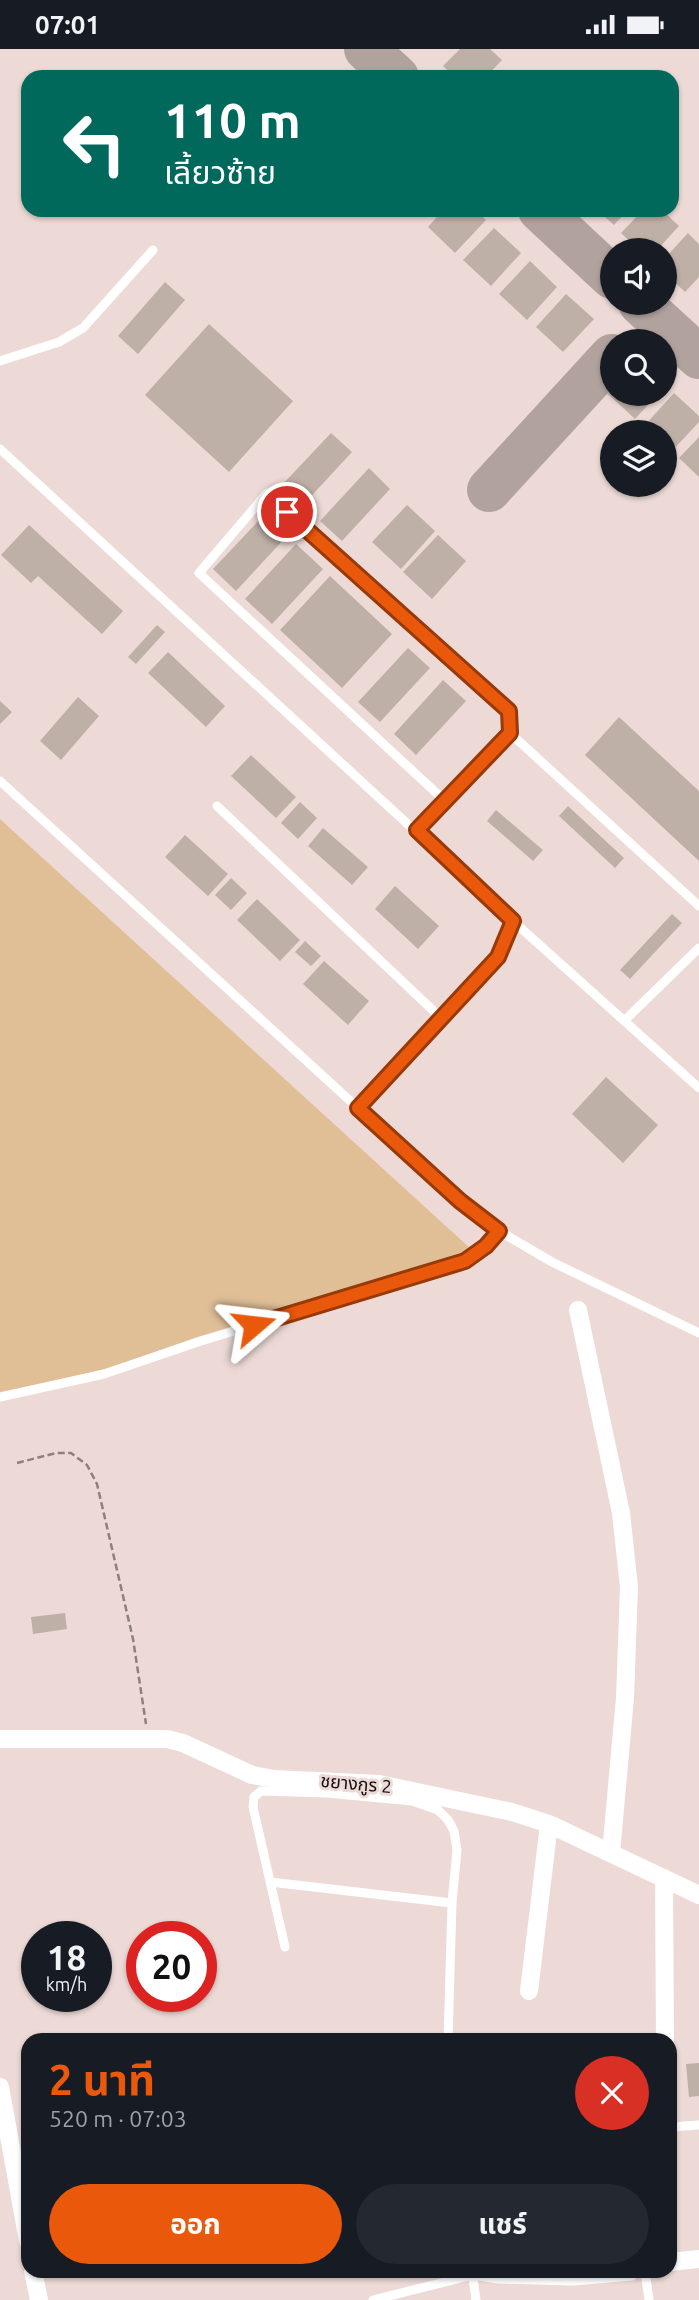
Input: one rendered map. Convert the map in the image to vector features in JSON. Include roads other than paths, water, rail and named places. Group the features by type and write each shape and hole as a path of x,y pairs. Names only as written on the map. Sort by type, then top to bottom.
{"street":[{"path":"578,1310 621,1513 629,1587 625,1698 611,1853"},
{"name":"ชยางกูร 2","path":"0,1739 148,1737 183,1743 252,1775 274,1779 379,1784 512,1812 549,1824 699,1895"},
{"path":"529,1991 549,1824"},
{"path":"664,1878 665,2033"},
{"path":"0,2087 21,2202"},
{"path":"677,2261 699,2259"},
{"path":"34,2278 39,2300"}],"lane":[{"path":"0,361 59,342 83,328 153,250"},
{"path":"0,449 513,921 699,1088"},
{"path":"445,801 199,573 267,493 509,711 510,733 699,906"},
{"path":"417,830 510,733"},
{"path":"0,781 460,1201 499,1231 552,1262 699,1332"},
{"path":"217,806 441,1018"},
{"path":"358,1108 498,957 513,921"},
{"path":"625,1020 699,948"},
{"path":"0,1397 104,1374 201,1341 465,1261 486,1246 499,1231"},
{"path":"285,1947 261,1850 253,1807 254,1797 261,1791 327,1793 412,1801 439,1809 454,1831 457,1850 448,2033"},
{"path":"270,1882 453,1903"},
{"path":"677,2127 699,2125"},
{"path":"373,2300 454,2278"},
{"path":"473,2278 476,2300"},
{"path":"494,2278 574,2281 609,2278"},
{"path":"646,2278 649,2300"}]}
